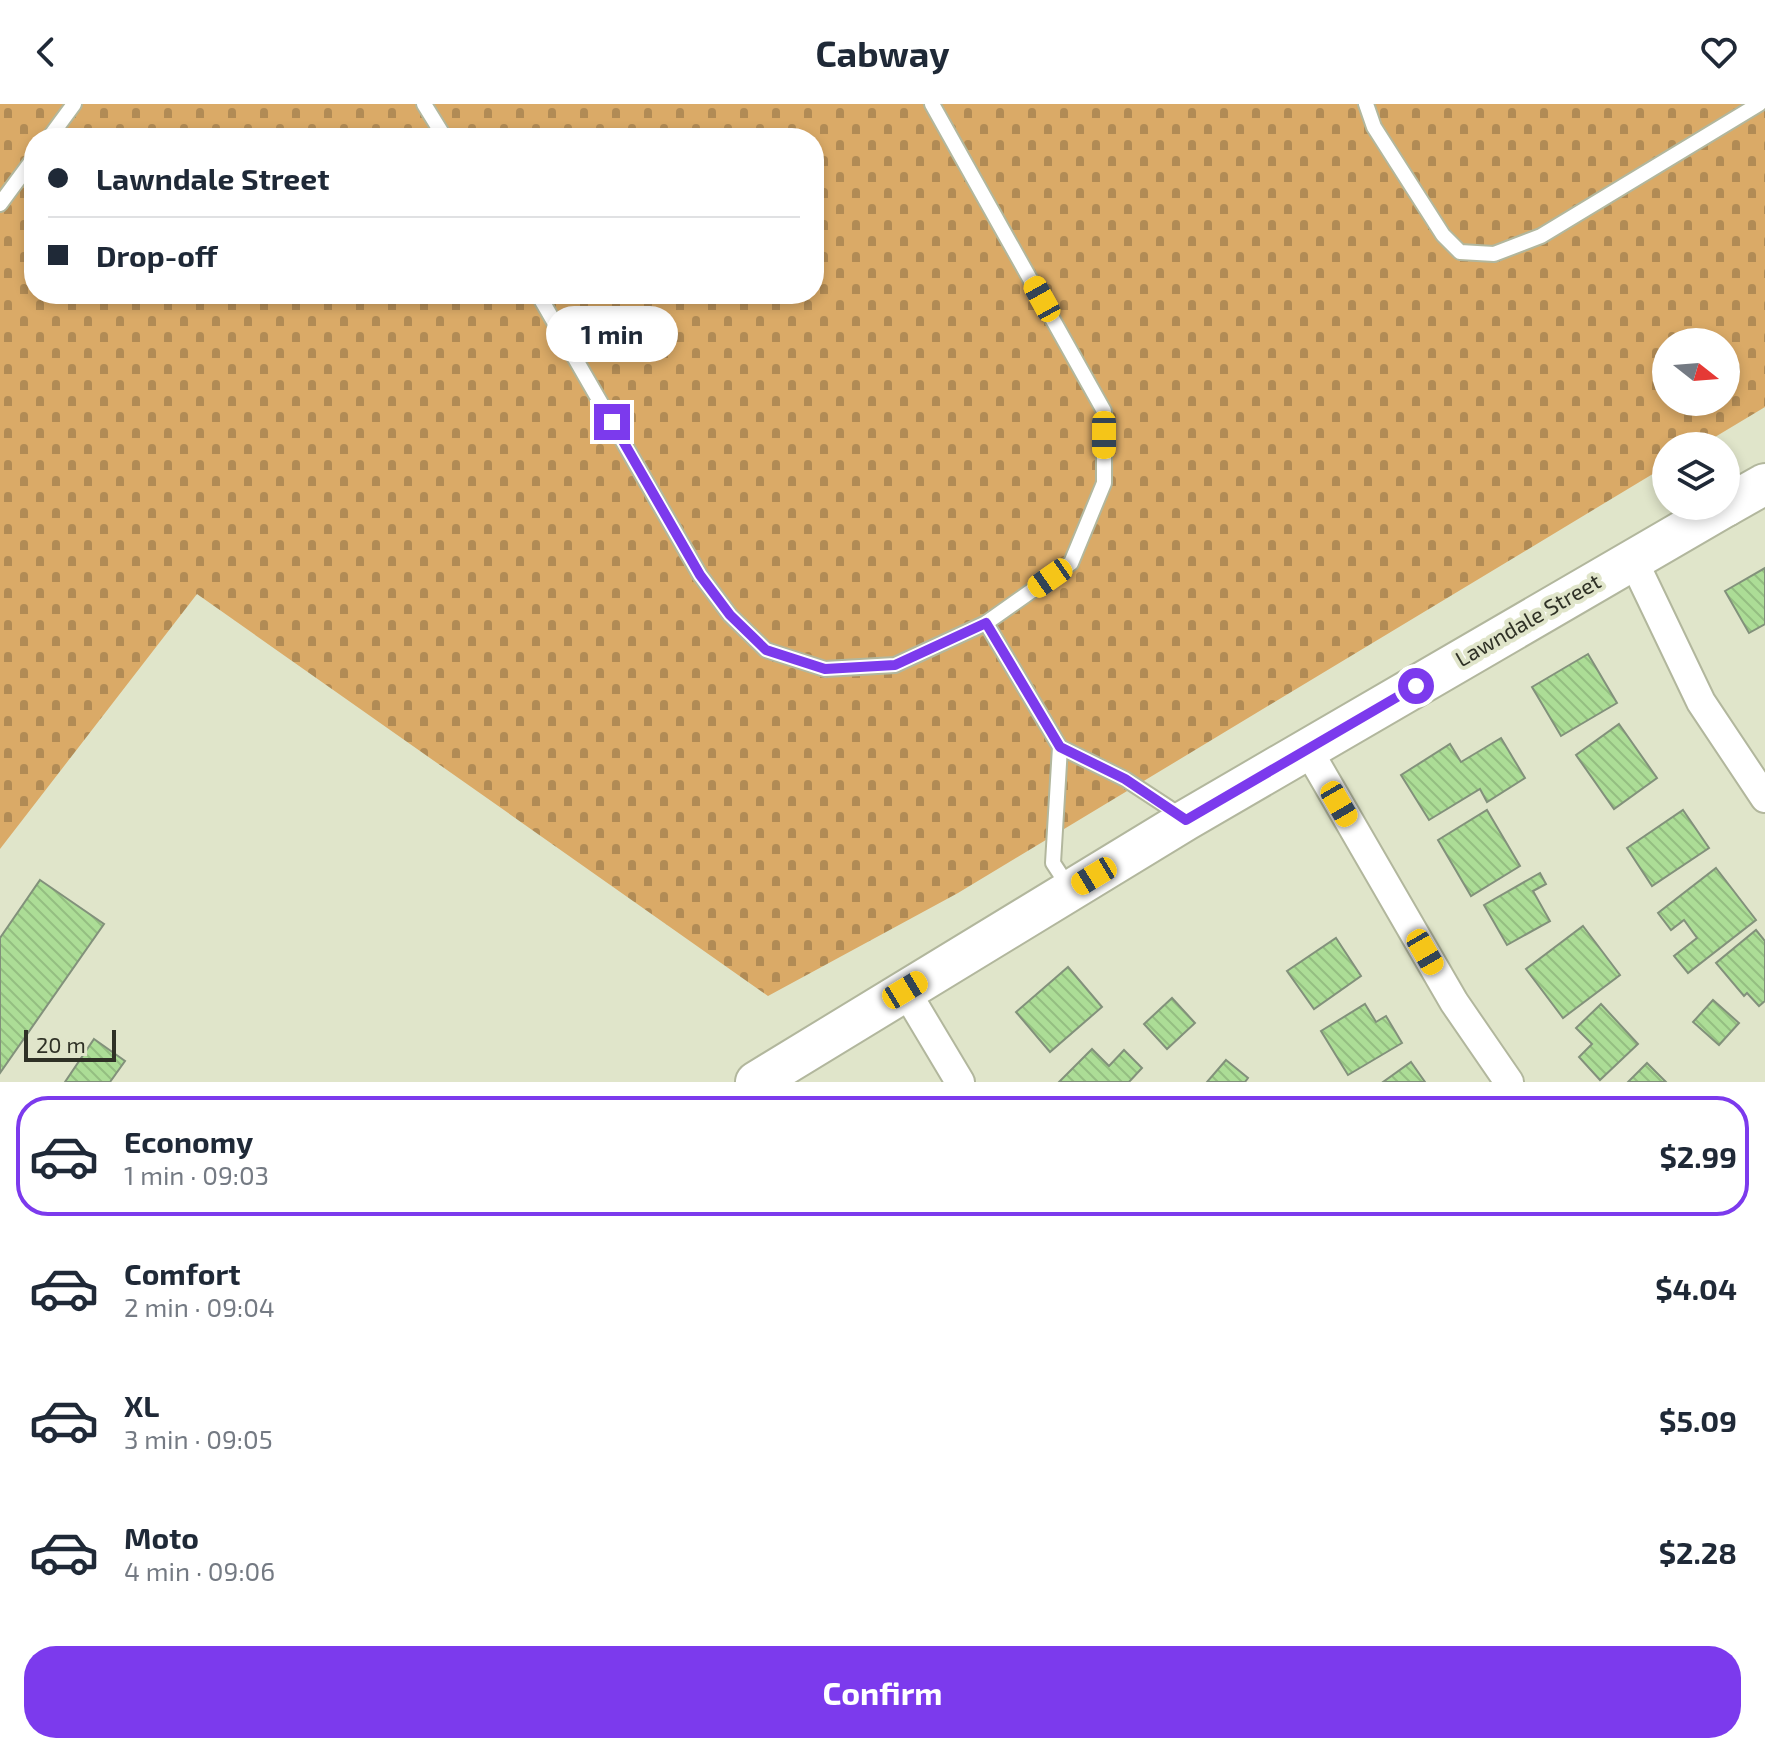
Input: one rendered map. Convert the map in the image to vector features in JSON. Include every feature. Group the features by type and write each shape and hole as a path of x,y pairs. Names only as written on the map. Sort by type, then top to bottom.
{"main road":[{"name":"Lawndale Street","path":"1740,498 1765,484"},
{"name":"Lawndale Street","path":"756,1082 1186,820 1702,520"}],"street":[{"path":"1633,560 1701,702 1765,798"},
{"path":"1308,750 1454,1002 1509,1082"},
{"path":"905,990 960,1082"}],"lane":[{"path":"56,128 74,104"},
{"path":"424,104 439,128"},
{"path":"544,304 700,575 730,615 766,650 825,669 895,665 986,623 1071,563 1104,483 1104,411 932,104"},
{"path":"1366,104 1374,127 1443,235 1460,252 1494,254 1541,236 1759,104"},
{"path":"0,204 24,172"},
{"path":"986,623 1060,747 1125,779 1186,820"},
{"path":"1060,747 1053,863 1071,890"}],"green space":[{"path":"0,104 1765,104 1765,407 1723,432 1652,432 1652,474 958,893 768,996 197,594 0,849"}],"building":[{"path":"1765,568 1765,624 1749,633 1725,591"},
{"path":"1588,654 1617,703 1561,736 1532,687"},
{"path":"1619,724 1657,778 1614,809 1576,755"},
{"path":"1501,738 1525,778 1487,802 1480,789 1429,820 1401,775 1450,744 1461,762"},
{"path":"1487,810 1520,866 1471,896 1438,840"},
{"path":"1683,810 1709,848 1652,886 1627,848"},
{"path":"1716,868 1756,920 1688,973 1674,956 1697,938 1684,920 1671,930 1658,913"},
{"path":"1540,873 1546,884 1533,891 1550,921 1507,945 1484,905"},
{"path":"40,880 104,924 0,1073 0,938"},
{"path":"1583,926 1620,975 1563,1018 1526,969"},
{"path":"1756,930 1765,941 1765,1001 1759,1006 1747,993 1744,996 1716,963"},
{"path":"1336,938 1361,976 1314,1009 1287,971"},
{"path":"1068,967 1102,1007 1050,1052 1016,1012"},
{"path":"1172,998 1195,1023 1167,1049 1144,1024"},
{"path":"1713,1000 1739,1023 1719,1045 1693,1022"},
{"path":"1365,1004 1376,1022 1386,1016 1402,1043 1348,1075 1321,1031"},
{"path":"1601,1004 1638,1044 1600,1080 1579,1057 1592,1044 1576,1028"},
{"path":"94,1039 125,1061 110,1082 65,1082"},
{"path":"1092,1049 1109,1066 1124,1050 1142,1068 1129,1082 1059,1082"},
{"path":"1226,1060 1248,1078 1245,1082 1207,1082"},
{"path":"1411,1062 1425,1082 1383,1082"},
{"path":"1647,1063 1666,1082 1628,1082"}],"route":[{"path":"612,422 700,575 730,615 766,650 825,669 895,665 986,623 1060,747 1125,779 1186,820 1416,686"}]}
